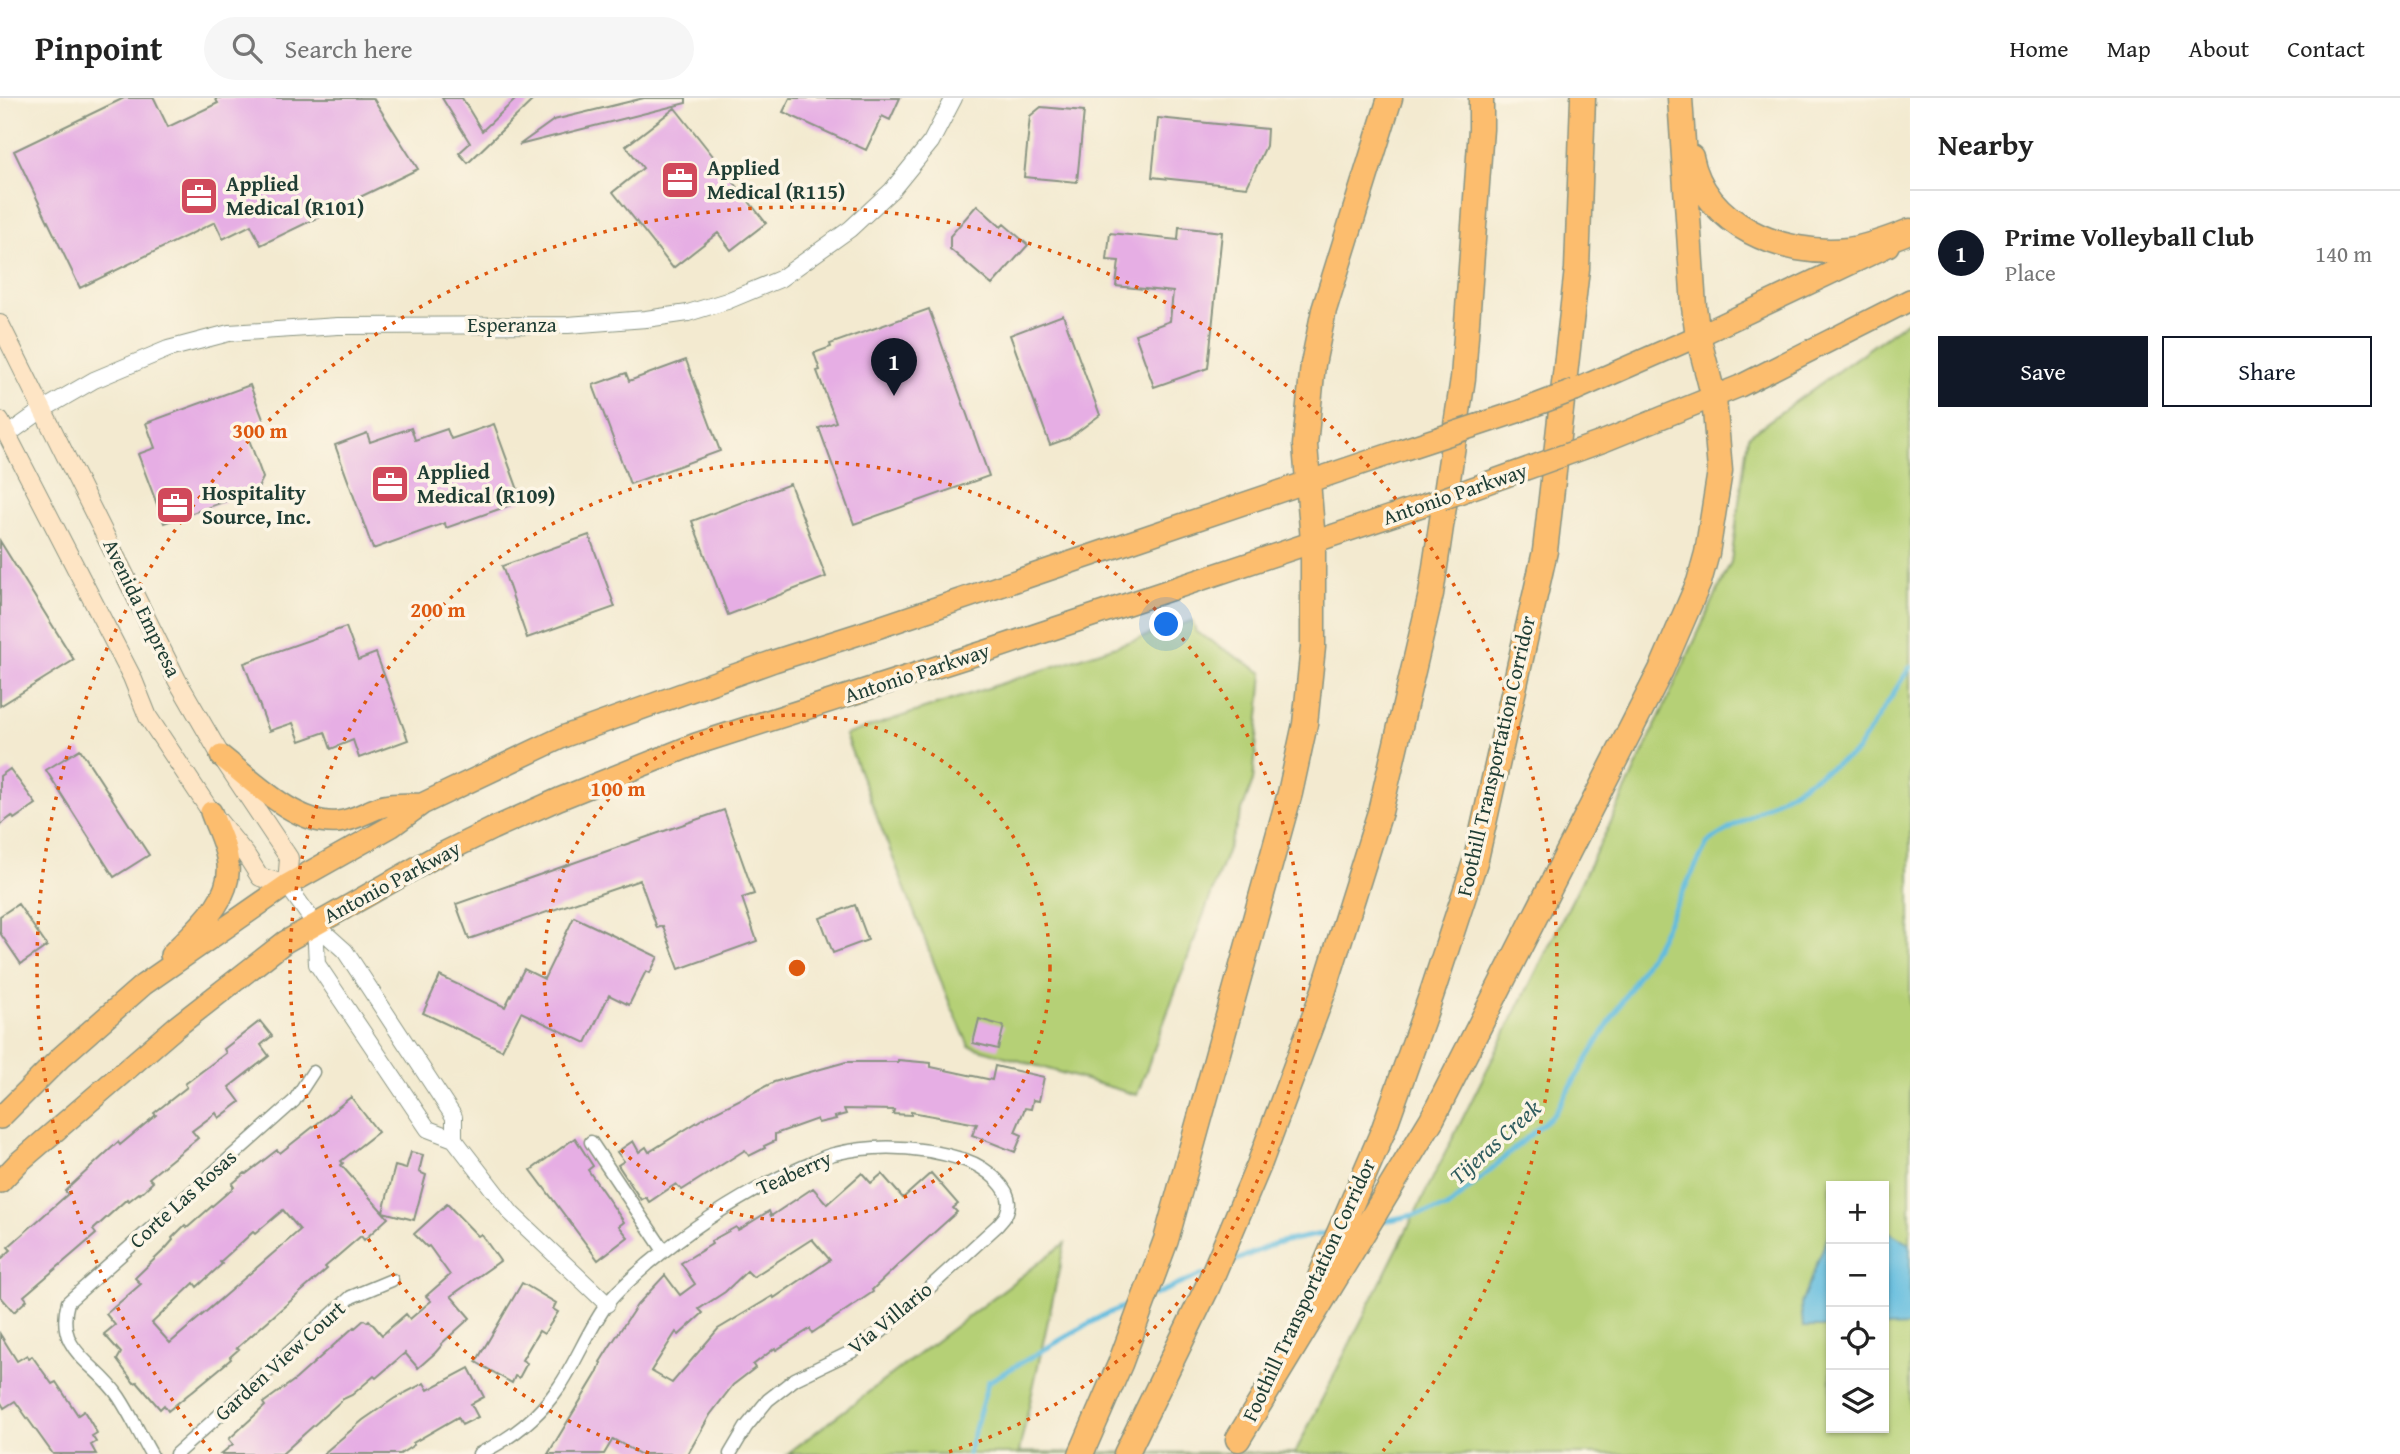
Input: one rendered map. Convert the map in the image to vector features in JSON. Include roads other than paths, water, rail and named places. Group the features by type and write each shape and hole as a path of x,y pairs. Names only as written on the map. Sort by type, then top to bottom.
{"highway":[{"path":"1081,1454 1121,1364 1166,1240 1290,793 1305,724 1313,647 1312,541 1305,445 1313,364 1324,310 1390,98"},
{"path":"1127,1452 1207,1288 1259,1165 1323,993 1380,812 1431,594 1463,378 1481,98"},
{"name":"Foothill Transportation Corridor","path":"1234,1447 1326,1264 1383,1131 1476,859 1545,551 1577,269 1583,98"},
{"path":"1680,102 1692,163 1698,178 1718,209 1751,233 1787,246 1826,251 1850,250 1910,232"},
{"path":"1234,1447 1432,1119 1661,670 1699,582 1707,553 1720,471 1714,398 1698,336 1694,307 1680,102"}],"main road":[{"path":"143,985 287,885 392,826 422,804 565,736 774,661 1517,412 1613,375 1868,257 1910,232"},
{"name":"Antonio Parkway","path":"0,1182 18,1163 176,1027 257,962 315,924 435,857 559,799 696,744 1393,516 1604,441 1714,398 1910,300"},
{"name":"Avenida Empresa","path":"0,324 106,533 148,625 221,756 289,858 287,885 260,877 211,812 148,717 132,677 2,432"},
{"path":"221,756 277,802 307,816 327,821 358,818 383,806 422,804"},
{"path":"0,1118 61,1057 143,985 209,915 221,897 229,866 211,812"}],"street":[{"name":"Esperanza","path":"2,432 94,380 168,349 229,333 338,326 576,324 688,313 727,301 780,279 850,229 892,190 931,142 954,98"},
{"path":"287,885 315,924 345,951 454,1117 454,1139"},
{"path":"315,924 317,964 428,1129 454,1139 511,1213 607,1304"},
{"name":"Corte Las Rosas","path":"151,1454 118,1395 73,1348 64,1316 68,1302 294,1101 313,1072"},
{"path":"591,1142 664,1251"},
{"name":"Teaberry","path":"479,1454 520,1431 540,1411 559,1387 607,1304 624,1284 664,1251 734,1201 786,1174 832,1154 874,1147 905,1147 938,1152 970,1162 992,1175 1008,1198"},
{"name":"Via Villario","path":"730,1454 746,1427 768,1400 795,1379 853,1351 882,1331 999,1226 1008,1211 1008,1198"},
{"name":"Garden View Court","path":"176,1454 351,1297 392,1280"}],"water":[{"path":"1889,1232 1910,1244 1910,1326 1889,1327"},
{"path":"1826,1241 1826,1327 1803,1327 1801,1304"}],"waterway":[{"name":"Tijeras Creek","path":"1380,1222 1447,1208 1554,1114 1655,947 1708,842 1856,752 1910,667"},
{"name":"Tijeras Creek","path":"1225,1265 1276,1243 1332,1232"},
{"name":"Tijeras Creek","path":"1154,1295 1203,1274"},
{"name":"Tijeras Creek","path":"968,1454 988,1382 1102,1316 1135,1302"}],"place":[{"name":"Applied Medical (R115)","path":"680,180"},
{"name":"Applied Medical (R101)","path":"199,196"},
{"name":"Prime Volleyball Club","path":"894,396"},
{"name":"Applied Medical (R109)","path":"390,484"},
{"name":"Hospitality Source, Inc.","path":"175,505"}]}
